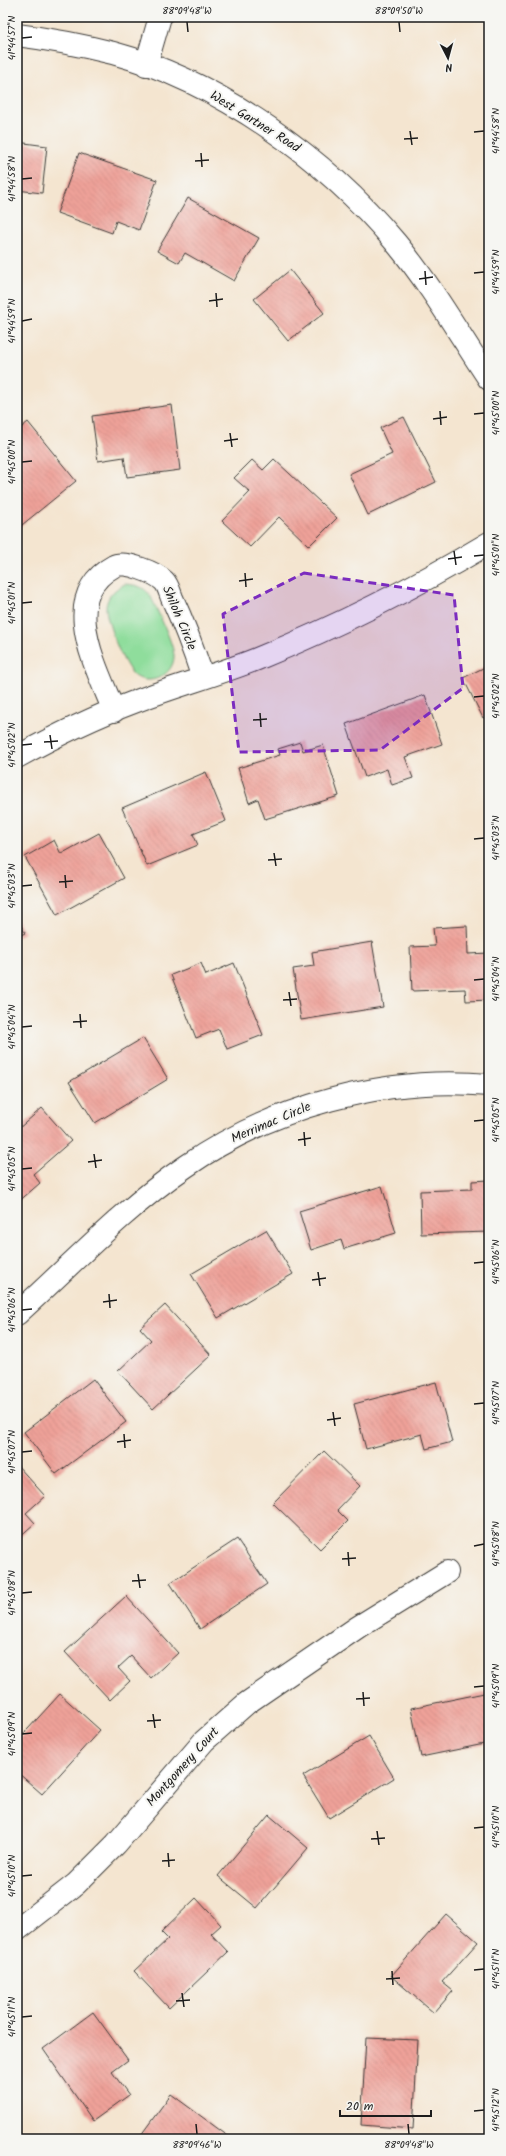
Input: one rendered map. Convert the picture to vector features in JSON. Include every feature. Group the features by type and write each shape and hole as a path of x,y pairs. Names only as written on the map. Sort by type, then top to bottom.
{"street":[{"path":"146,65 160,17"},
{"name":"West Gartner Road","path":"17,35 49,39 114,54 191,83 250,115 303,151 359,201 397,244 489,379"},
{"path":"17,757 56,736 114,711 256,659 354,617 443,571 489,543"},
{"name":"Shiloh Circle","path":"114,711 90,650 83,620 88,594 98,576 116,565 138,567 165,582 183,622 203,678"},
{"name":"Merrimac Circle","path":"17,1314 139,1203 184,1167 245,1131 313,1105 376,1090 422,1085 489,1085"},
{"name":"Montgomery Court","path":"17,1930 52,1904 111,1849 204,1741 247,1703 358,1627 447,1572"}],"highlighted area":[{"path":"304,573 454,595 463,688 380,750 239,752 223,614"}],"green space":[{"path":"125,584 139,586 150,595 171,642 174,655 173,662 171,668 161,677 148,680 135,676 126,664 116,643 109,622 106,606 108,599 115,590"}],"building":[{"path":"17,142 47,146 42,193 17,190"},
{"path":"79,153 157,180 139,230 116,221 112,233 57,213"},
{"path":"188,198 259,238 234,281 185,253 179,263 157,251"},
{"path":"290,270 324,313 288,341 254,299"},
{"path":"172,405 180,470 127,477 124,457 98,461 92,416"},
{"path":"404,417 436,482 368,515 349,474 392,454 380,428"},
{"path":"28,422 76,481 17,529 17,431"},
{"path":"274,459 337,518 309,546 279,517 250,547 222,521 250,492 234,478 252,460 263,470"},
{"path":"489,665 489,715 483,718 463,678"},
{"path":"425,695 442,744 405,757 413,778 392,785 387,769 365,777 346,724"},
{"path":"300,742 303,751 323,745 339,796 265,819 258,799 249,803 238,768 280,755 278,749"},
{"path":"206,772 226,821 193,834 198,845 147,866 122,808"},
{"path":"99,833 124,878 57,915 25,857 54,840 61,854"},
{"path":"17,918 25,933 17,937"},
{"path":"467,926 468,954 489,953 489,1000 466,1001 465,989 412,991 410,947 435,946 433,928"},
{"path":"372,942 383,1007 301,1020 293,969 314,966 312,952"},
{"path":"201,963 206,975 234,963 263,1035 227,1049 219,1029 196,1038 171,975"},
{"path":"143,1038 168,1079 95,1123 69,1082"},
{"path":"42,1108 71,1141 33,1174 40,1183 17,1203 17,1130"},
{"path":"489,1180 489,1232 421,1234 420,1191 472,1189 472,1181"},
{"path":"382,1186 396,1233 344,1249 341,1240 311,1250 299,1211"},
{"path":"266,1230 293,1274 218,1318 191,1274"},
{"path":"165,1305 211,1355 153,1409 118,1371 151,1340 140,1328"},
{"path":"93,1379 126,1422 56,1474 24,1432"},
{"path":"436,1382 452,1442 426,1449 422,1434 366,1449 354,1404"},
{"path":"324,1451 360,1486 337,1510 348,1521 320,1549 273,1503"},
{"path":"17,1465 45,1496 26,1513 35,1523 17,1539"},
{"path":"237,1539 267,1584 200,1629 170,1583"},
{"path":"126,1596 178,1653 151,1678 131,1656 118,1668 130,1681 110,1700 65,1652"},
{"path":"489,1692 489,1743 421,1757 411,1708"},
{"path":"60,1694 100,1730 42,1794 17,1772 17,1741"},
{"path":"369,1736 394,1778 329,1818 303,1776"},
{"path":"269,1815 308,1848 257,1908 218,1876"},
{"path":"196,1898 221,1925 211,1934 228,1952 169,2008 134,1971 168,1939 161,1932"},
{"path":"446,1914 478,1942 442,1982 453,1991 434,2013 391,1976"},
{"path":"93,2012 128,2060 112,2072 129,2095 93,2121 43,2049"},
{"path":"366,2038 418,2040 413,2129 361,2125"},
{"path":"171,2094 232,2139 138,2139"}]}
